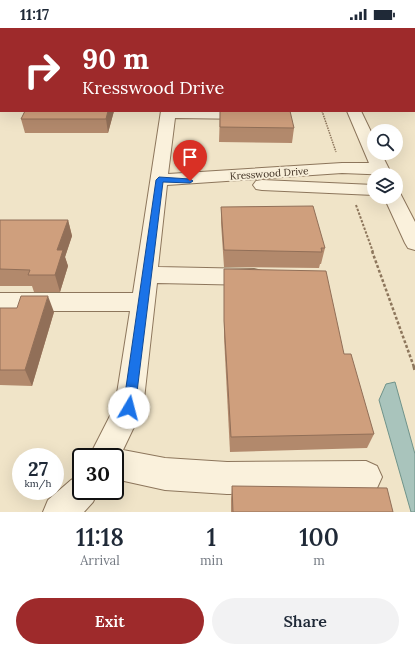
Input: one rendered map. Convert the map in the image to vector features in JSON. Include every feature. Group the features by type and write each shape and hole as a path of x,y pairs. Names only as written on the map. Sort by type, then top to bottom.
{"street":[{"path":"109,448 129,408 168,112 261,115"},
{"path":"354,112 380,168"},
{"name":"Kresswood Drive","path":"159,180 342,168 367,170"},
{"name":"Kresswood Drive","path":"159,180 367,190"},
{"path":"396,204 415,244"},
{"path":"147,275 271,277"},
{"path":"0,302 143,302"},
{"path":"124,466 165,474 227,478 366,477"},
{"path":"60,512 73,500"}],"path":[{"path":"322,112 342,168"},
{"path":"350,190 415,370"}],"water":[{"path":"395,382 415,454 415,512 411,512 379,400 386,384"}],"building":[{"path":"24,112 108,112 106,119 21,119"},
{"path":"220,112 290,112 294,128 220,127"},
{"path":"313,206 325,248 321,248 322,252 224,250 221,207"},
{"path":"0,220 68,220 57,250 63,250 55,275 28,275 30,270 0,269"},
{"path":"224,269 326,271 344,354 351,354 374,434 231,437 224,321"},
{"path":"21,296 48,296 25,370 0,370 0,308 17,308"},
{"path":"232,486 387,488 393,512 233,512"}],"route":[{"path":"129,408 159,180 190,181"}]}
